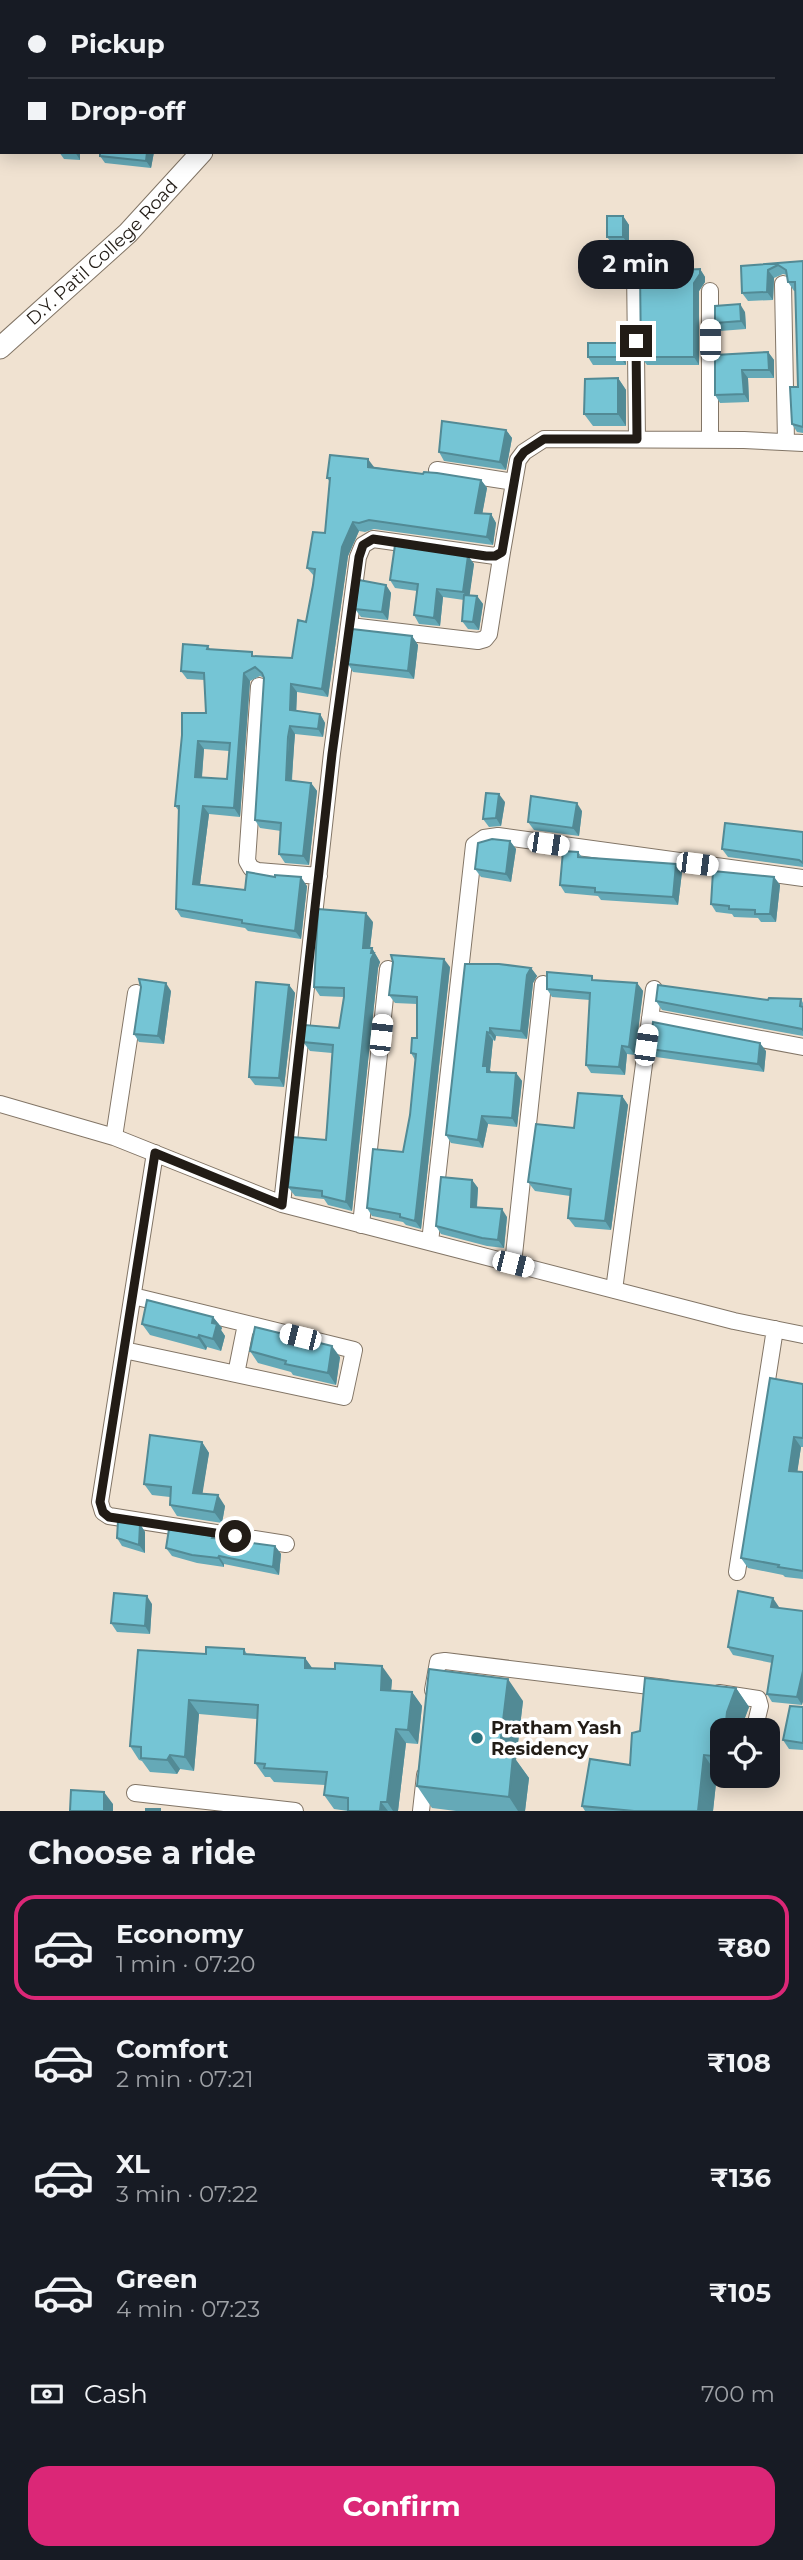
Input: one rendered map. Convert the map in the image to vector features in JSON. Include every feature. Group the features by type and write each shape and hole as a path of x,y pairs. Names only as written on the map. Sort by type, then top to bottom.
{"street":[{"name":"D.Y. Patil College Road","path":"0,348 128,233 200,154"},
{"path":"635,267 637,439"},
{"path":"783,284 786,442"},
{"path":"710,290 710,440"},
{"path":"349,626 485,639 489,634 518,460 524,452 544,439 803,443"},
{"path":"436,470 514,482"},
{"path":"282,1205 349,626 363,545 373,539 486,556 495,556 502,552"},
{"path":"259,686 247,861 251,868 258,871 319,876"},
{"path":"430,1242 474,845 484,838 498,836 803,878"},
{"path":"361,1225 388,969"},
{"path":"513,1264 543,984"},
{"path":"614,1290 654,989"},
{"path":"114,1138 136,993"},
{"path":"650,1018 803,1046"},
{"path":"0,1104 114,1138 282,1205 734,1321 803,1335"},
{"path":"155,1153 100,1502 103,1512 109,1517 286,1544"},
{"path":"124,1350 344,1397 354,1350 133,1296"},
{"path":"236,1374 246,1324"},
{"path":"737,1572 775,1329"},
{"path":"432,1707 436,1669 438,1662 445,1661 758,1699 760,1706 757,1718"},
{"path":"421,1811 426,1759"},
{"path":"135,1793 295,1811"}],"building":[{"path":"100,154 147,154 146,161"},
{"path":"607,216 623,216 623,237 607,237"},
{"path":"803,261 803,427 792,424 790,387 798,387 795,282 788,282 786,270 778,265 768,270 767,292 742,293 741,266"},
{"path":"700,269 694,283 694,357 641,357 640,272"},
{"path":"740,304 741,321 715,323 715,306"},
{"path":"588,343 620,343 620,357 588,357"},
{"path":"768,352 769,370 742,370 744,394 715,395 715,355"},
{"path":"618,378 618,414 584,414 585,379"},
{"path":"442,421 506,430 500,462 439,452"},
{"path":"330,455 368,459 368,467 481,480 475,513 491,514 487,537 369,520 353,522 342,547 322,689 291,684 290,710 320,714 318,729 290,726 288,737 286,780 311,783 303,856 279,854 281,823 255,820 264,678 255,667 244,673 234,808 203,806 193,884 245,890 247,872 275,877 301,877 295,931 176,909 179,806 175,806 182,713 206,713 204,673 181,671 183,644 208,646 207,649 252,652 252,656 292,658 298,620 306,622 313,585 315,569 307,568 313,532 325,533 330,478 327,478","holes":["198,741 230,743 227,779 195,777"]},
{"path":"395,545 468,556 463,592 437,589 434,618 414,615 418,584 390,580"},
{"path":"359,580 386,585 382,612 355,609"},
{"path":"464,595 477,596 473,622 462,621"},
{"path":"352,629 412,636 408,671 348,664"},
{"path":"486,793 499,794 496,818 483,819"},
{"path":"531,796 577,803 573,828 528,822"},
{"path":"725,823 803,832 803,863 799,860 722,849"},
{"path":"492,839 510,841 506,874 475,869 478,843"},
{"path":"563,851 578,852 578,857 676,864 673,897 595,892 595,888 560,885"},
{"path":"713,871 774,877 770,914 755,914 755,910 729,909 729,906 711,904"},
{"path":"318,909 366,913 363,948 372,948 371,953 374,953 371,959 346,1202 322,1196 322,1191 288,1187 293,1137 326,1140 333,1045 303,1042 305,1025 339,1028 344,997 344,988 314,987"},
{"path":"391,955 444,959 415,1221 400,1217 400,1214 367,1208 373,1149 403,1152 416,1054 411,1053 412,1038 417,1038 417,997 389,995 393,962"},
{"path":"465,964 531,968 527,975 521,1031 490,1028 490,1033 487,1032 483,1066 487,1066 487,1072 516,1073 512,1118 482,1116 478,1140 446,1135"},
{"path":"547,972 592,976 592,980 637,983 629,1047 622,1046 619,1067 586,1065 590,993 547,989"},
{"path":"139,979 166,983 158,1036 134,1034 141,987"},
{"path":"256,982 289,985 279,1078 249,1077"},
{"path":"658,985 768,1000 801,999 803,1030 656,1001"},
{"path":"653,1022 760,1043 758,1064 650,1049"},
{"path":"578,1093 622,1096 605,1221 568,1218 571,1189 528,1182 536,1124 574,1128"},
{"path":"441,1177 472,1180 471,1207 502,1209 498,1240 436,1226"},
{"path":"147,1300 213,1317 212,1323 217,1324 213,1339 199,1335 198,1338 142,1324"},
{"path":"255,1327 332,1346 328,1373 285,1364 286,1361 250,1351"},
{"path":"770,1378 803,1384 803,1438 794,1437 789,1471 803,1472 803,1571 741,1558"},
{"path":"150,1435 202,1442 193,1493 218,1495 214,1512 170,1505 171,1487 144,1484"},
{"path":"118,1521 140,1524 139,1545 117,1538"},
{"path":"169,1529 275,1546 273,1567 219,1556 192,1555 166,1548"},
{"path":"738,1591 773,1598 771,1607 803,1611 803,1671 797,1697 767,1694 773,1656 728,1647"},
{"path":"114,1593 147,1596 145,1626 111,1623"},
{"path":"206,1647 244,1649 244,1654 305,1658 305,1668 335,1669 335,1663 382,1666 381,1690 412,1692 408,1730 396,1729 387,1802 381,1802 380,1811 348,1811 348,1798 324,1795 327,1772 264,1768 265,1764 255,1763 258,1705 189,1700 185,1757 170,1755 167,1760 141,1758 141,1747 130,1746 138,1650 206,1654"},
{"name":"Pratham Yash Residency","path":"429,1669 508,1679 499,1754 513,1756 509,1797 417,1786"},
{"path":"645,1678 736,1688 726,1718 710,1718 710,1756 704,1755 698,1811 634,1811 582,1806 590,1759 630,1765 632,1733 640,1731"},
{"path":"790,1706 803,1707 803,1743 783,1740"},
{"path":"71,1790 104,1792 104,1811 70,1811"}],"place":[{"name":"Pratham Yash Residency","path":"477,1738"}],"route":[{"path":"235,1536 109,1517 103,1512 100,1502 155,1153 282,1205 332,754 359,557 363,545 373,539 486,556 495,556 502,552 518,460 524,452 544,439 637,439 636,341"}]}
